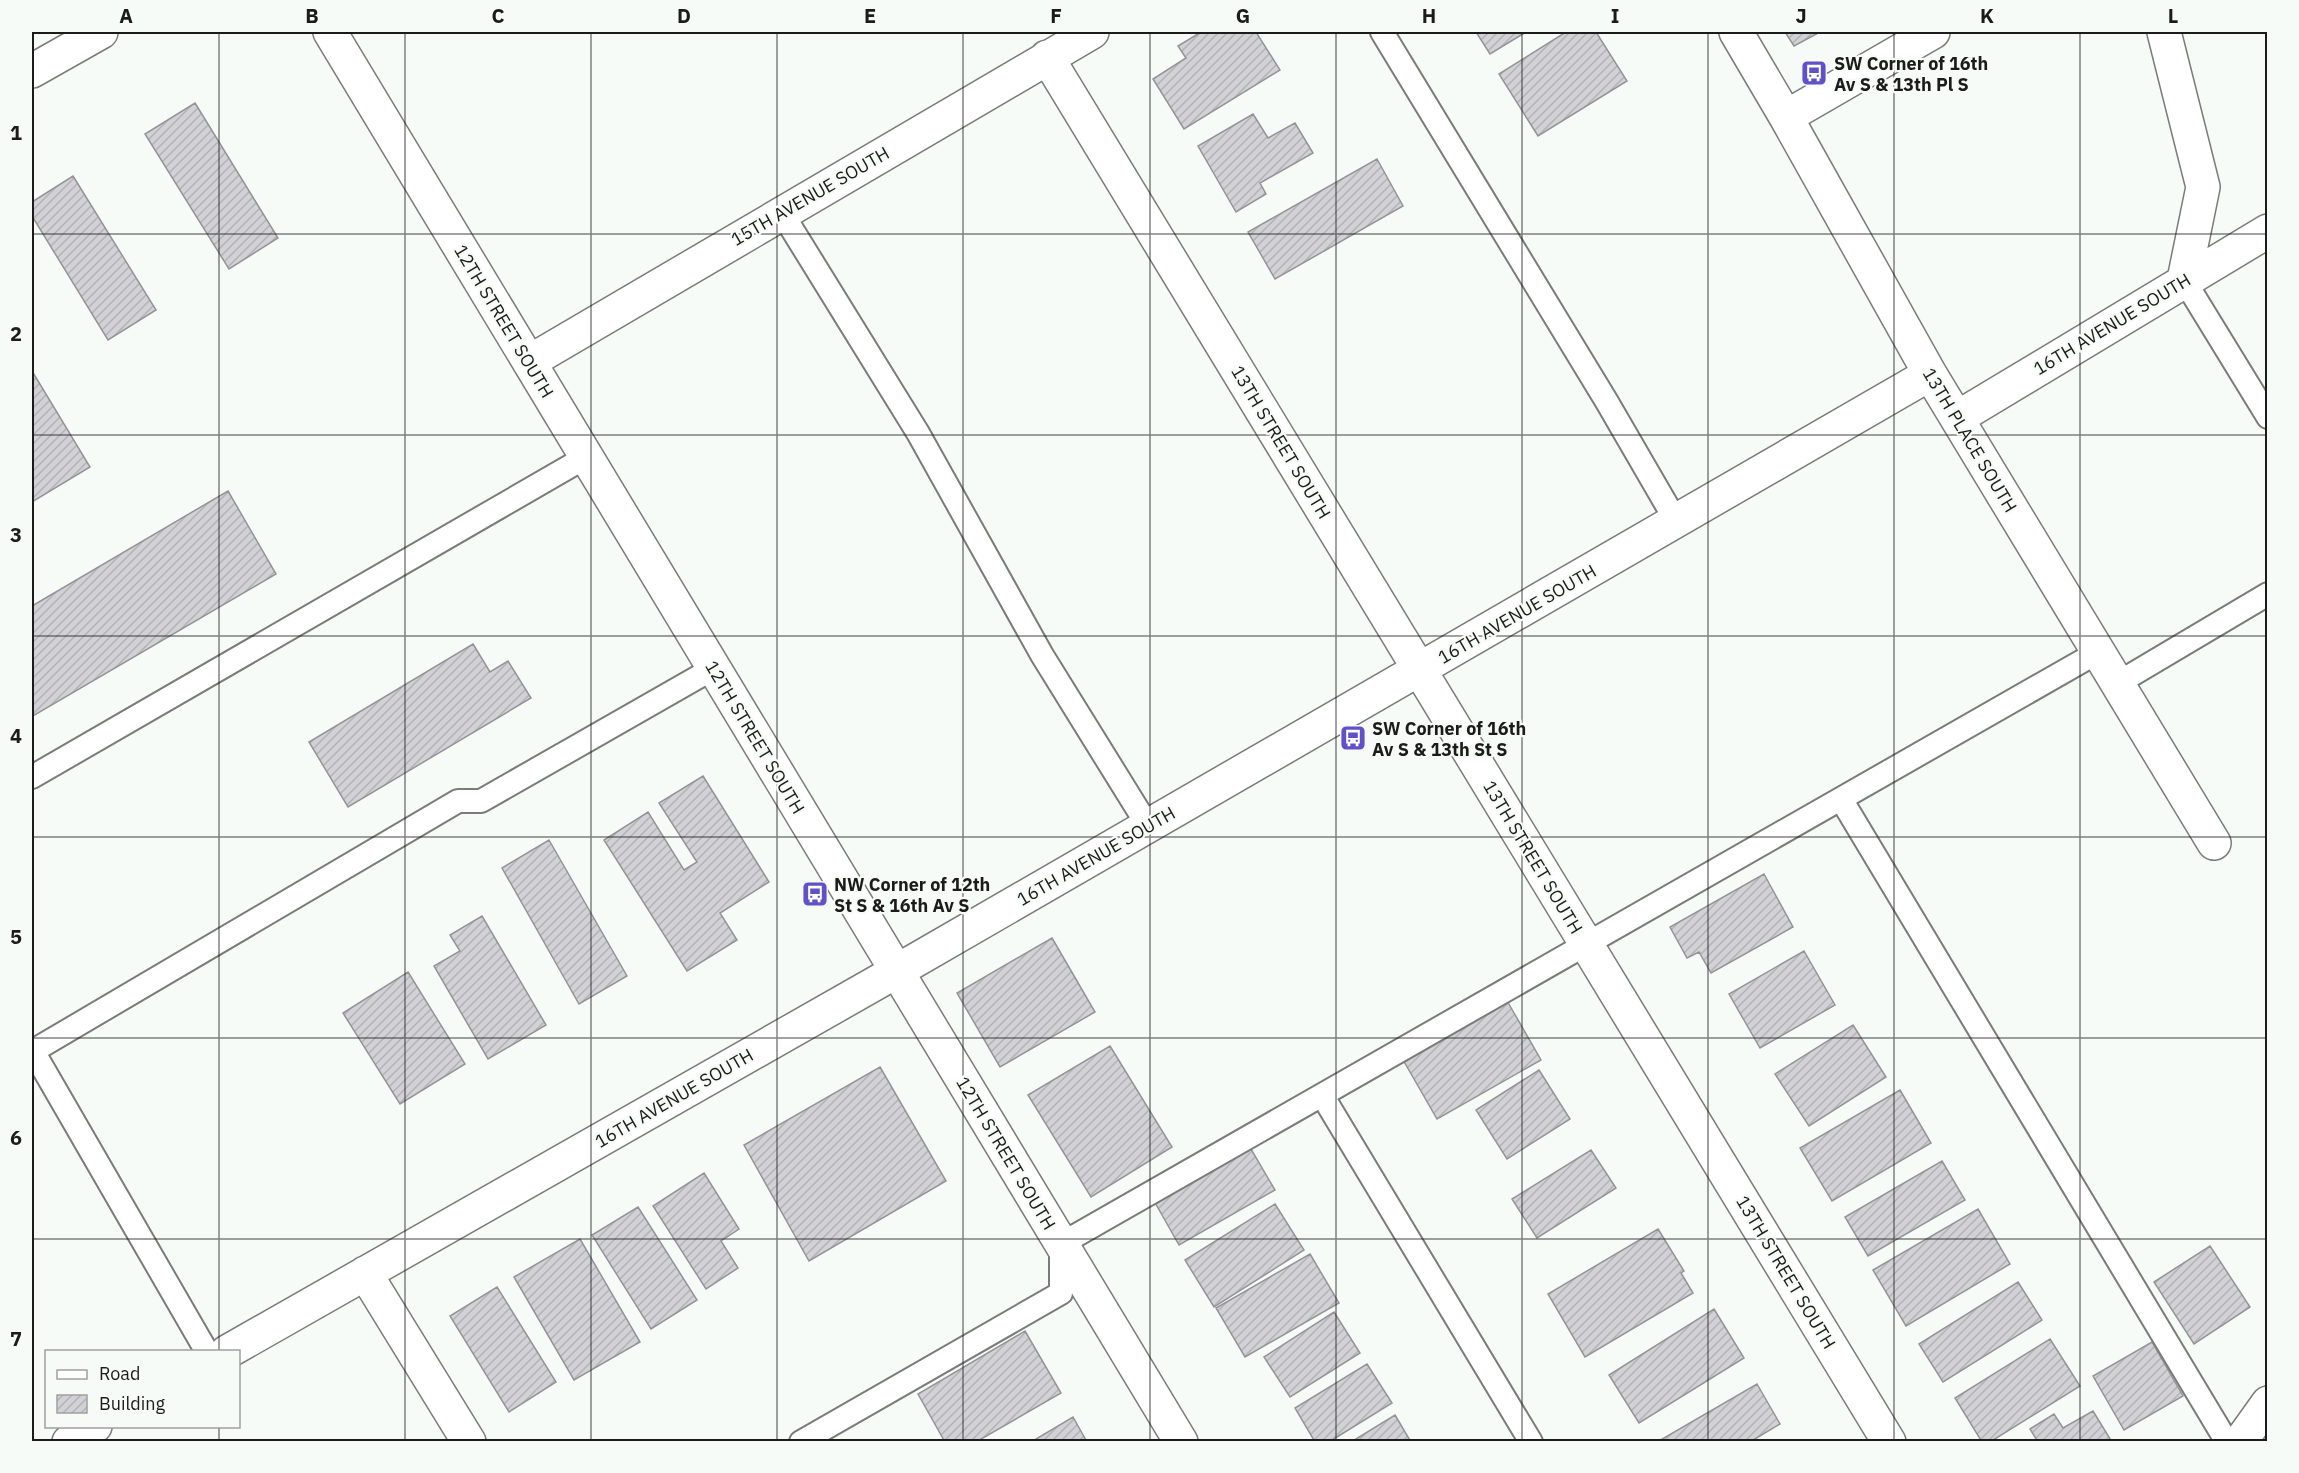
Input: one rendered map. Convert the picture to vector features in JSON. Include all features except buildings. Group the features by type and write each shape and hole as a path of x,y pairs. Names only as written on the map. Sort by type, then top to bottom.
{"street":[{"path":"32,71 101,32"},
{"name":"12TH STREET SOUTH","path":"330,32 1181,1442"},
{"name":"15TH AVENUE SOUTH","path":"529,362 1092,32"},
{"name":"13TH PLACE SOUTH","path":"1736,32 1930,374 2214,843"},
{"path":"1786,117 1933,32"},
{"path":"2164,32 2203,186 2184,280"},
{"name":"13TH STREET SOUTH","path":"1047,57 1889,1442"},
{"name":"16TH AVENUE SOUTH","path":"1957,418 2268,231"},
{"name":"16TH AVENUE SOUTH","path":"230,1350 897,971 1930,374"},
{"path":"365,1273 469,1442"},
{"path":"2240,1442 2268,1403"},
{"path":"69,1442 92,1428"}],"lane":[{"path":"1382,32 1607,402 1676,521"},
{"path":"782,213 918,433 1042,655 1148,826"},
{"path":"2184,280 2268,417"},
{"path":"32,777 586,457"},
{"path":"2118,683 2268,594"},
{"path":"801,1442 825,1436 1061,1293 1061,1244 2098,652"},
{"path":"206,1350 33,1051 458,801 481,801 714,668"},
{"path":"1841,799 2228,1442"},
{"path":"1322,1095 1531,1442"}],"place":[{"name":"SW Corner of 16th Av S & 13th Pl S","path":"1814,73"},
{"name":"SW Corner of 16th Av S & 13th St S","path":"1353,738"},
{"name":"NW Corner of 12th St S & 16th Av S","path":"815,894"}]}
